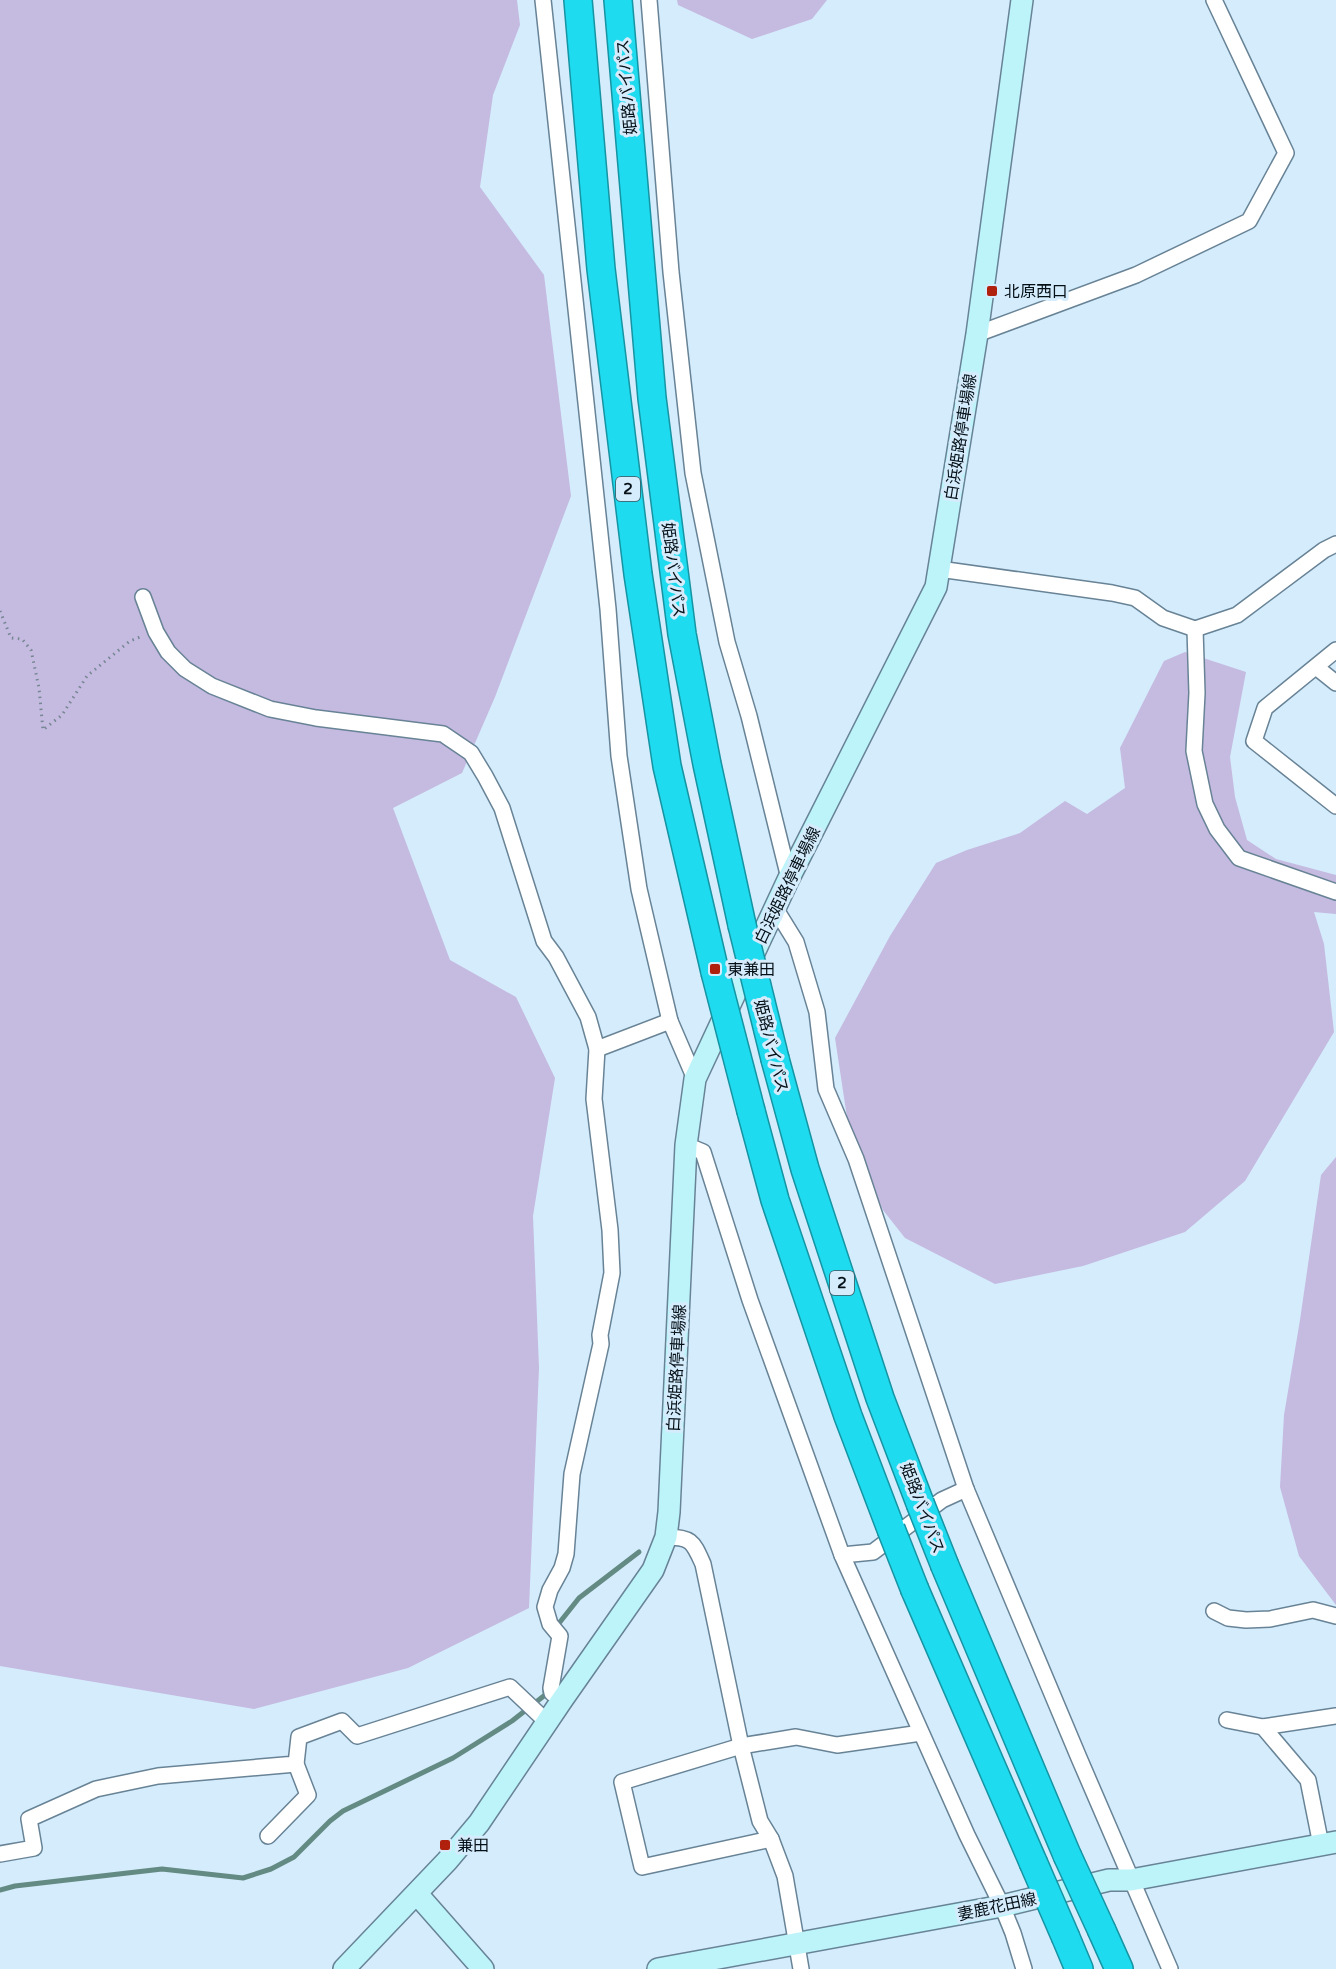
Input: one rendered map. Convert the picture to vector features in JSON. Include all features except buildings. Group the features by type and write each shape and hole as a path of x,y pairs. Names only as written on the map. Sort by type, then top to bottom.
{"highway":[{"name":"2","path":"578,0 602,269 638,574 668,766 715,972 775,1200 849,1416 915,1590 1079,1969"},
{"name":"姫路バイパス","path":"618,0 652,398 682,634 742,925 775,1059 805,1169 880,1398 945,1566 1067,1855 1119,1969"}],"main road":[{"name":"白浜姫路停車場線","path":"344,1969 417,1894 479,1823 536,1711 561,1700 653,1570 666,1537 686,1146 695,1079 789,878 936,587 977,334 1022,0"},
{"name":"妻鹿花田線","path":"658,1969 1002,1906 1109,1880 1131,1880 1328,1843"},
{"path":"417,1894 483,1969"}],"street":[{"path":"543,0 608,609 619,756 639,889 670,1021 695,1079"},
{"path":"649,0 671,272 693,473 727,642 749,716 789,878"},
{"path":"977,334 1136,275 1249,221 1286,153 1214,0"},
{"path":"939,569 1135,598 1163,618 1195,629 1237,615 1324,550 1336,544"},
{"path":"143,597 156,632 168,652 185,669 212,686 270,709 316,718 443,734 471,753 502,808 544,941 556,957 588,1017 597,1049 594,1099 610,1230 612,1274 600,1335 601,1344 572,1474 566,1554 545,1607 550,1623 560,1636 551,1688 552,1693 561,1700"},
{"path":"1195,629 1197,693 1194,751 1205,804 1217,829 1239,858 1336,892"},
{"path":"1336,650 1265,708 1254,741 1336,806"},
{"path":"1316,667 1336,683"},
{"path":"775,908 796,942 817,1012 826,1089 856,1159 966,1489 1170,1969"},
{"path":"597,1049 670,1021"},
{"path":"686,1146 703,1152 750,1300 842,1555 967,1835 1002,1906 1024,1969"},
{"path":"842,1555 873,1552 942,1500 966,1489"},
{"path":"666,1537 683,1537 695,1546 703,1564 741,1746 760,1821 771,1839 785,1876 801,1969"},
{"path":"1214,1611 1228,1618 1246,1620 1270,1619 1313,1610 1336,1616"},
{"path":"268,1836 308,1795 296,1764 299,1737 342,1721 357,1736 510,1687 536,1711"},
{"path":"1227,1720 1263,1727 1336,1716"},
{"path":"1263,1727 1308,1780 1328,1843"},
{"path":"771,1839 642,1867 622,1782 741,1746 796,1737 837,1745 921,1732"},
{"path":"0,1854 34,1848 29,1819 96,1789 158,1776 296,1764"}],"path":[{"path":"0,611 11,638 22,639 31,650 39,688 44,730 62,715 87,676 130,641 156,632"}],"shaded area":[{"path":"0,0 517,0 520,25 493,95 480,187 544,275 571,496 495,697 462,773 393,808 450,960 516,997 555,1078 533,1216 539,1368 529,1608 408,1668 254,1709 0,1666"},
{"path":"677,0 827,0 812,19 752,39 678,5"},
{"path":"1185,652 1246,672 1230,757 1235,797 1247,840 1276,859 1336,875 1336,914 1314,912 1324,944 1334,1032 1245,1181 1185,1232 1083,1266 995,1284 905,1238 883,1210 850,1137 835,1038 890,936 936,863 967,850 1020,833 1065,801 1087,814 1125,788 1120,748 1164,661"},
{"path":"1336,1157 1336,1605 1299,1556 1280,1487 1284,1415 1321,1175"}],"waterway":[{"path":"556,1627 579,1598 639,1552"},
{"path":"0,1890 15,1886 162,1869 243,1878 271,1869 294,1857 343,1811 453,1758 512,1721 545,1695 545,1689"}],"place":[{"name":"北原西口","path":"992,291"},
{"name":"東兼田","path":"715,969"},
{"name":"兼田","path":"445,1845"}]}
